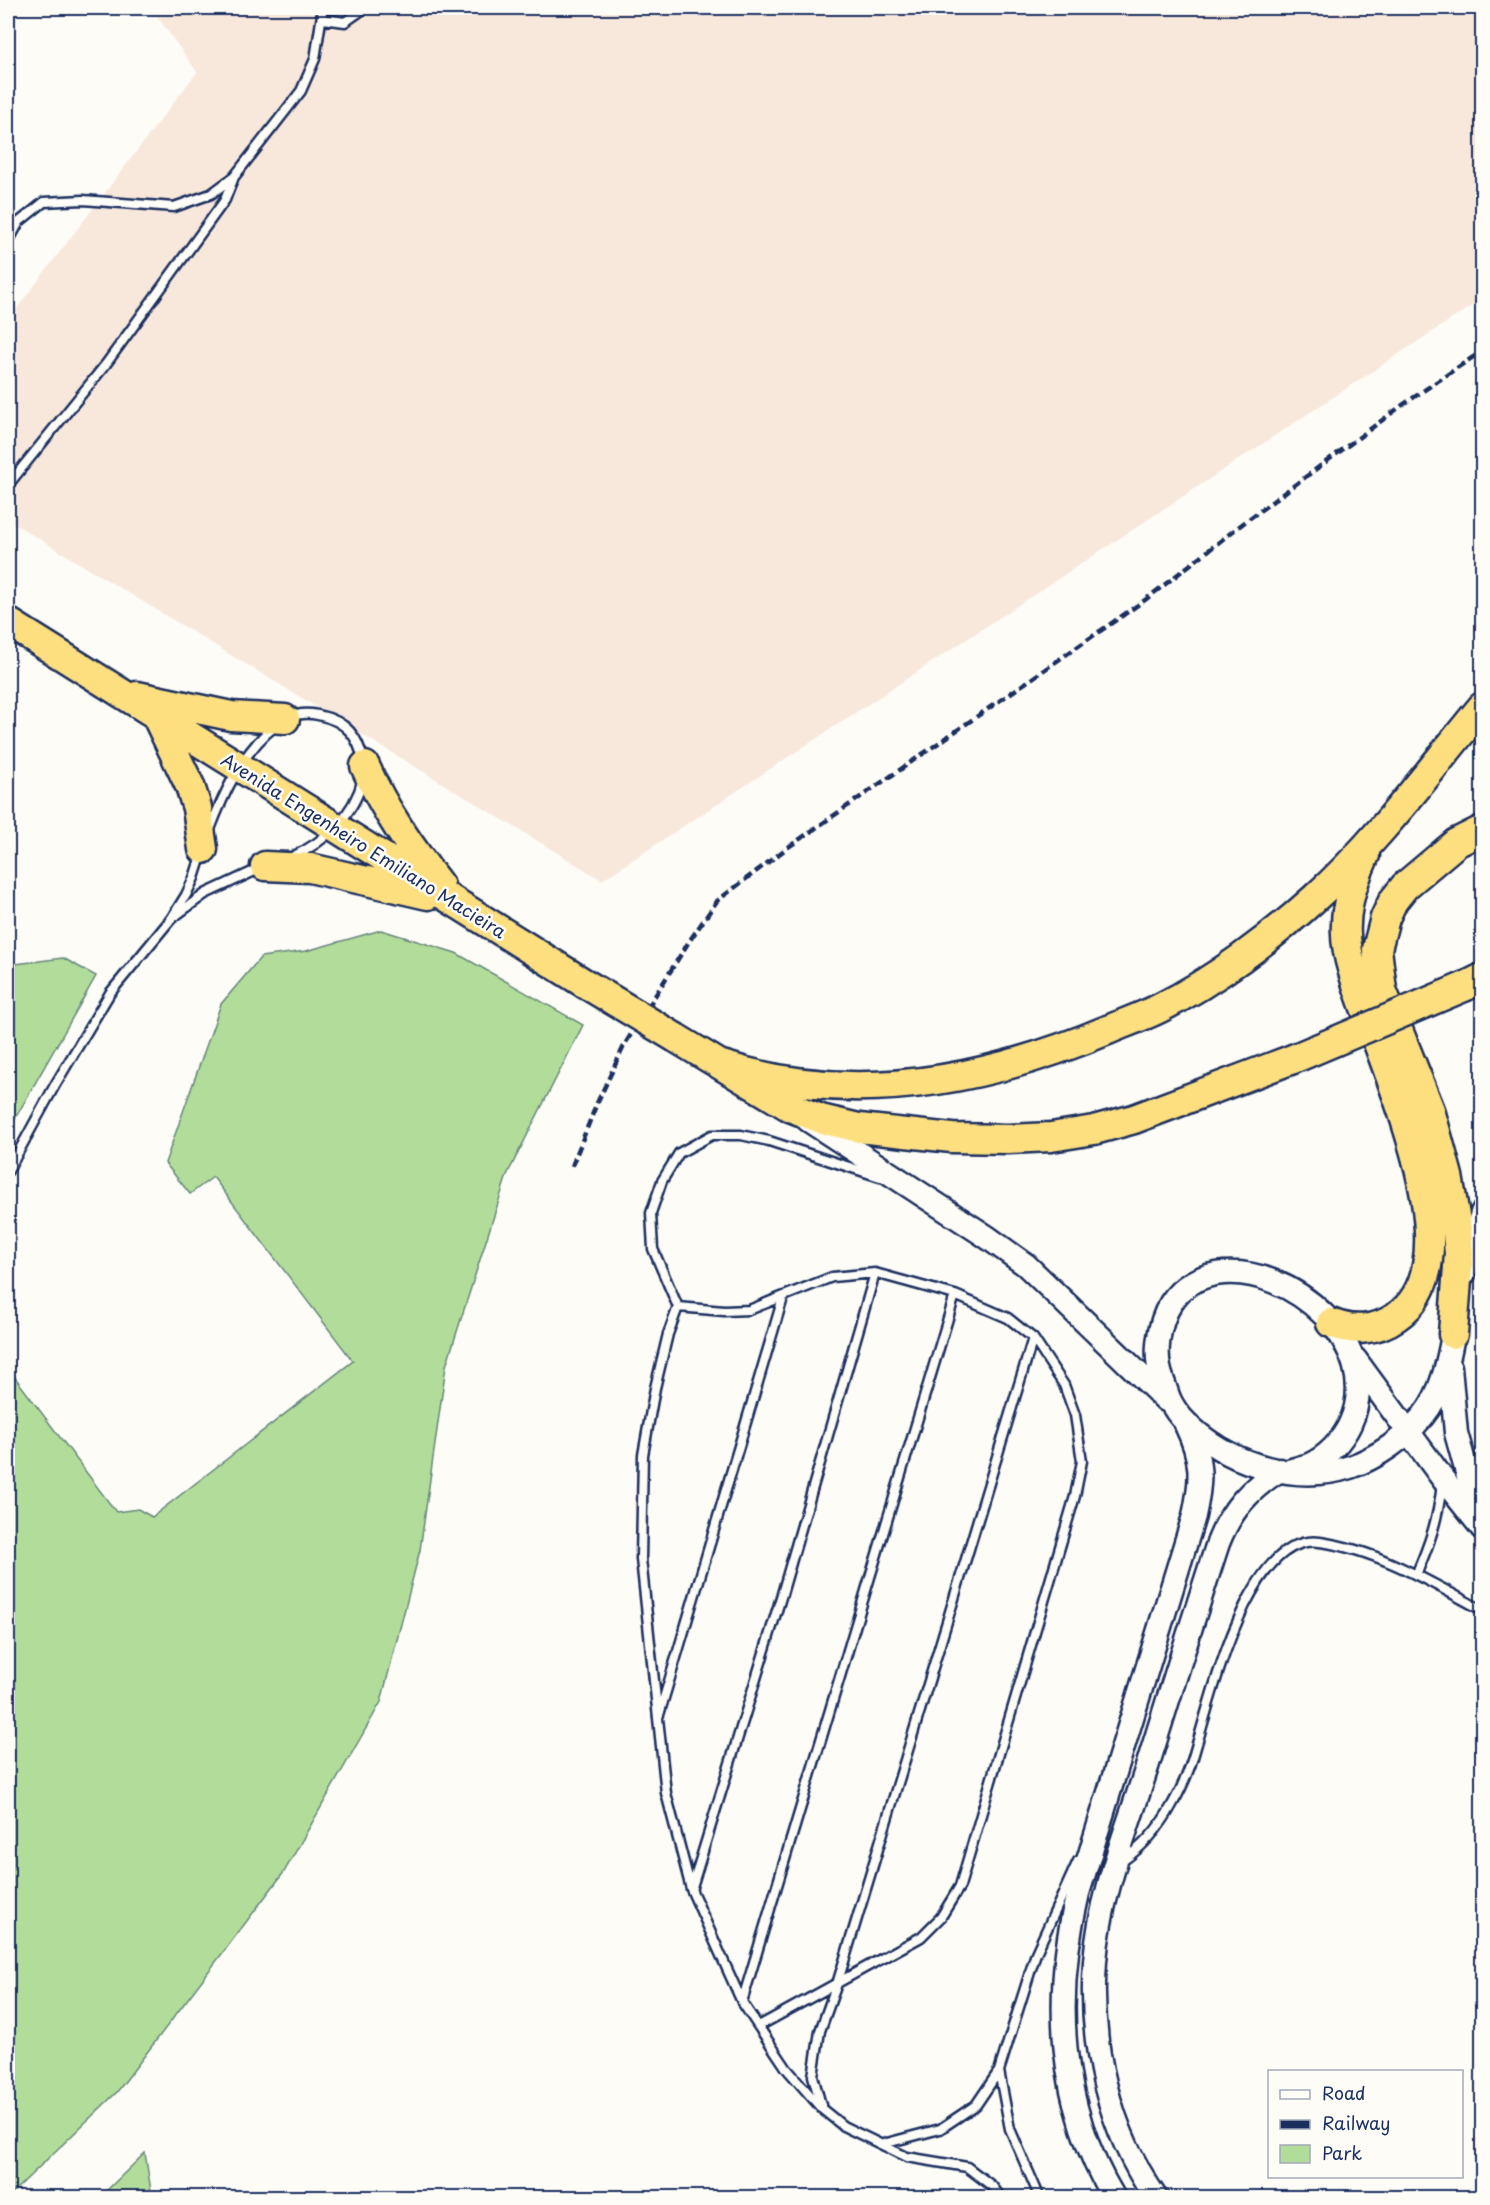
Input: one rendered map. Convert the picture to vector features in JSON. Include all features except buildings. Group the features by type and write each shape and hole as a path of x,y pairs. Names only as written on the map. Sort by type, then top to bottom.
{"highway":[{"name":"Avenida Engenheiro Emiliano Macieira","path":"8,622 584,983 790,1107 821,1119 859,1128 952,1138 1051,1137 1094,1130 1134,1119 1293,1059 1474,982"},
{"path":"120,693 231,716 285,719"},
{"name":"Avenida Engenheiro Emiliano Macieira","path":"722,1065 755,1076 793,1083 862,1088 924,1082 997,1069 1071,1046 1161,1008 1264,941 1316,897 1374,837 1482,707"},
{"path":"156,715 190,786 197,808 203,849"},
{"path":"365,766 375,789 404,839 450,900"},
{"path":"1453,1334 1459,1253 1448,1176 1430,1110 1382,990 1377,949 1385,918 1393,901 1405,886 1456,843 1482,830"},
{"path":"1330,1323 1348,1329 1368,1328 1387,1323 1397,1316 1415,1298 1427,1267 1429,1252 1425,1193 1416,1156 1348,952 1346,924 1349,898 1354,880 1374,837"},
{"path":"265,866 310,868 450,900"}],"street":[{"path":"790,1107 987,1237 1026,1266 1208,1442 1224,1453 1245,1462 1284,1471 1311,1473 1349,1467 1366,1461 1410,1431 1425,1415 1438,1388 1453,1334 1466,1268 1482,1213"},
{"path":"1114,2198 1098,2169 1076,2109 1066,2059 1062,2018 1068,1932 1187,1540 1199,1491 1200,1469 1196,1446 1161,1376 1158,1354 1160,1328 1173,1299 1189,1284 1210,1275 1228,1272 1243,1273 1266,1278 1306,1298 1344,1340 1357,1384 1354,1416 1347,1431 1325,1455 1309,1465 1284,1471 1265,1479 1245,1497 1225,1524 1116,1866 1101,1924 1095,1960 1100,2060 1112,2110 1127,2151 1156,2198"},
{"path":"1453,1334 1450,1369 1456,1433 1482,1527"},
{"path":"1348,1350 1410,1431 1443,1479 1482,1527"}],"lane":[{"path":"8,242 19,222 44,202 83,200 174,207 211,194 234,177 301,91 315,59 323,8"},
{"path":"323,19 345,22 365,8"},
{"path":"8,485 106,364 225,200 234,177"},
{"path":"8,1171 110,993 171,919 194,878 203,849 239,768 263,735 285,719 295,715 309,713 342,723 354,735 361,749 365,766 358,798 347,815 305,851 265,866 205,894 171,919"},
{"path":"904,1184 741,1135 712,1135 679,1153 662,1181 651,1213 653,1249 678,1306 668,1334 655,1388 643,1455 641,1559 666,1793 673,1825 691,1889 742,2002 787,2069 822,2109 843,2126 907,2157 967,2168 992,2186 1001,2198"},
{"path":"678,1306 724,1311 749,1310 832,1277 875,1273 955,1295 1008,1318 1033,1338 1064,1385 1075,1415 1082,1461 1075,1496 960,1887 941,1917 921,1937 759,2026"},
{"path":"691,1889 782,1594 875,1273"},
{"path":"742,2002 955,1295"},
{"path":"658,1719 783,1298"},
{"path":"822,2109 813,2076 820,2031 838,1981 1033,1338"},
{"path":"1416,1575 1430,1544 1438,1516 1443,1479"},
{"path":"1116,1866 1140,1850 1172,1805 1196,1750 1215,1683 1252,1590 1279,1555 1299,1543 1318,1541 1386,1560 1482,1610"},
{"path":"884,2144 940,2129 976,2104 999,2071 1036,1953 1110,1789"},
{"path":"999,2071 1010,2129 1040,2198"}],"shaded area":[{"path":"151,8 1482,8 1482,299 602,880 8,520 8,320 197,72"}],"green space":[{"path":"381,930 456,953 583,1025 507,1175 446,1366 420,1550 381,1702 284,1872 117,2092 8,2197 8,1368 116,1512 138,1509 152,1517 353,1361 213,1177 190,1194 165,1163 221,1004 261,957 306,951"},
{"path":"63,958 96,976 8,1131 8,965"},
{"path":"145,2153 152,2197 100,2197"}],"railway":[{"path":"572,1166 597,1103 625,1044 717,901 787,848 1145,600 1246,521 1404,404 1482,351"}]}
